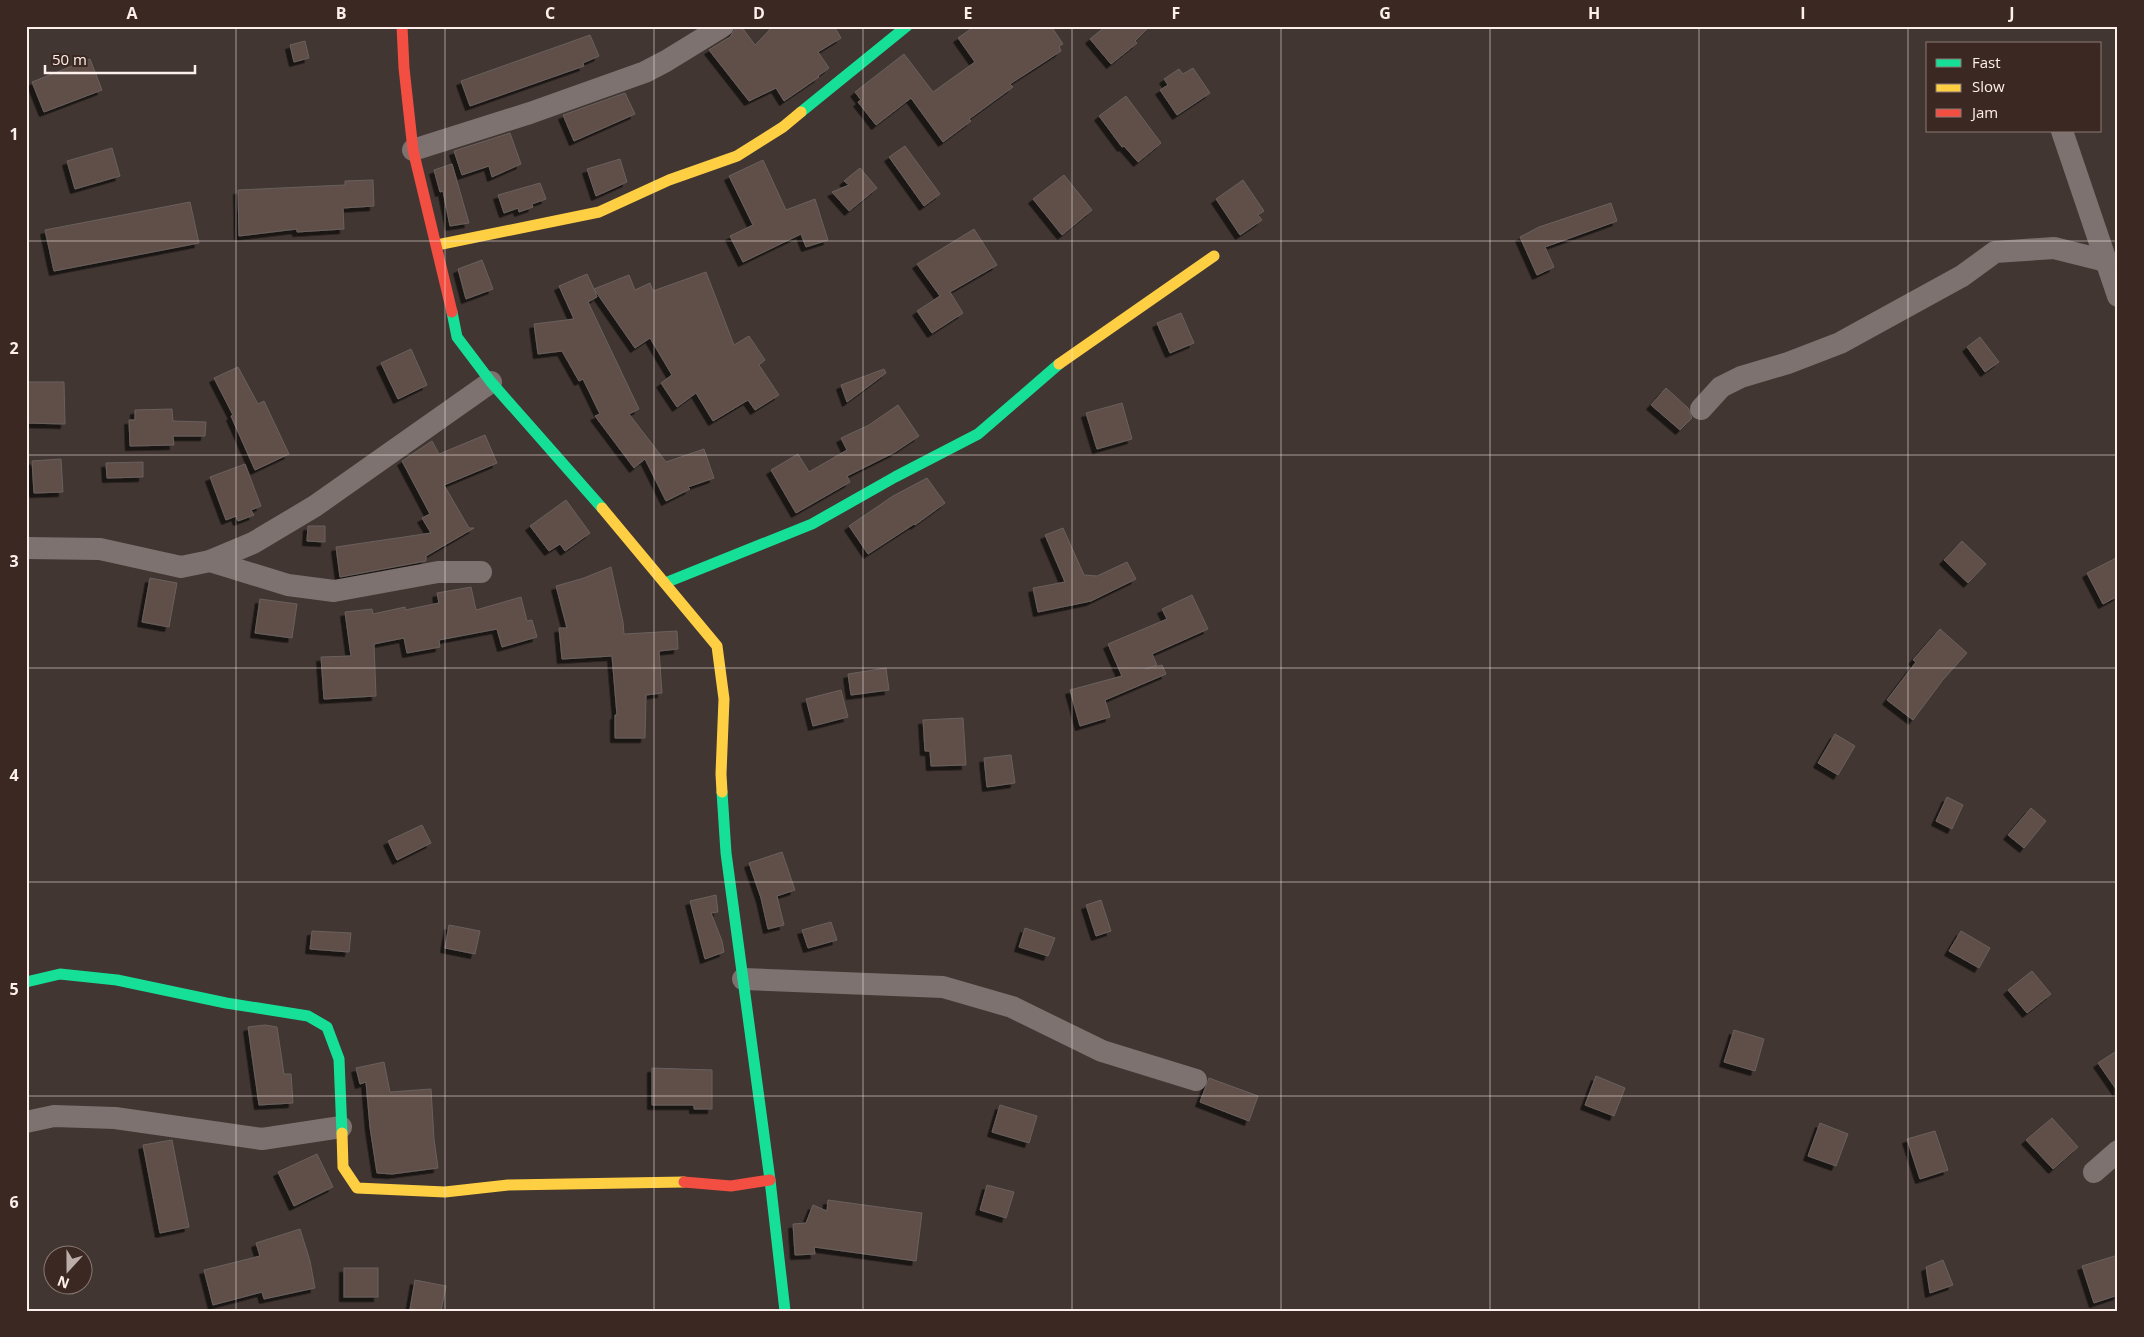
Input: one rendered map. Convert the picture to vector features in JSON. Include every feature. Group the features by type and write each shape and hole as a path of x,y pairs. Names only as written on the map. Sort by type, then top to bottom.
{"street":[{"path":"402,26 412,150 437,245 458,337 491,382 626,536 717,646 724,698 721,774 726,853 770,1180 785,1311"},
{"path":"412,150 530,113 645,72 723,26"},
{"path":"437,245 599,212 669,180 737,156 783,127 907,26"},
{"path":"2062,132 2118,296"},
{"path":"1701,409 1721,387 1741,377 1788,363 1840,343 1962,276 1995,252 2054,248 2106,261"},
{"path":"665,583 812,524 895,477 978,434 1054,368 1214,256"},
{"path":"26,548 100,549 181,567 210,561 252,543 315,506 491,382"},
{"path":"210,561 288,585 334,591 438,572 481,572"},
{"path":"26,982 60,974 117,980 226,1003 308,1016 327,1027 338,1059 343,1167 357,1188 445,1192 508,1185 680,1182 731,1186 770,1180"},
{"path":"743,979 942,987 1012,1007 1102,1051 1196,1080"},
{"path":"26,1122 54,1116 115,1118 262,1139 341,1127"},
{"path":"2094,1172 2118,1151"}],"building":[{"path":"737,26 741,26 755,45 773,26 834,26 841,38 818,52 829,68 784,101 776,88 749,101 709,50 730,37"},
{"path":"975,26 1051,26 1063,44 1059,46 1061,51 1010,84 1013,87 969,119 971,121 943,142 911,98 876,125 858,102 861,100 855,92 904,54 933,92 975,62 958,38"},
{"path":"1106,26 1150,26 1135,41 1137,43 1111,64 1090,39"},
{"path":"590,35 599,56 583,63 584,66 470,106 461,81"},
{"path":"305,41 309,58 294,62 290,45"},
{"path":"90,59 102,90 44,112 32,82"},
{"path":"1193,68 1210,93 1177,115 1160,90 1168,85 1164,79 1179,69 1183,74"},
{"path":"625,93 635,114 574,141 563,115"},
{"path":"1126,96 1161,143 1138,162 1124,146 1122,147 1099,116"},
{"path":"510,133 521,164 492,177 489,166 462,175 454,151"},
{"path":"905,146 940,194 924,206 889,157"},
{"path":"112,148 120,176 75,189 67,161"},
{"path":"620,159 627,182 596,196 587,169"},
{"path":"763,160 786,210 815,199 828,240 806,247 801,234 743,262 730,236 753,225 729,176"},
{"path":"452,164 469,223 450,226 443,191 440,192 434,170"},
{"path":"860,168 877,188 849,211 832,192 849,185 844,181"},
{"path":"1064,175 1092,210 1062,235 1033,199"},
{"path":"373,180 374,206 343,208 344,229 297,232 297,229 239,236 238,190 345,185 345,181"},
{"path":"1243,180 1264,211 1258,215 1262,220 1240,235 1216,199"},
{"path":"540,183 546,199 532,204 533,207 519,212 518,208 504,213 498,195"},
{"path":"190,202 199,243 54,271 45,230"},
{"path":"1611,203 1617,221 1545,247 1554,267 1537,275 1520,237 1539,227"},
{"path":"974,229 997,265 950,292 963,313 932,333 917,311 940,296 917,264"},
{"path":"482,260 493,289 466,299 458,269"},
{"path":"706,272 734,345 749,336 765,360 759,365 779,395 755,410 748,400 713,421 696,393 677,407 661,383 672,375 650,338 635,348 594,289 629,275 635,290 650,283 653,291"},
{"path":"587,274 597,297 588,302 639,409 629,414 666,462 704,449 714,478 688,487 690,489 666,501 645,459 634,468 595,416 600,414 583,379 579,381 562,351 538,354 534,324 574,319 559,286"},
{"path":"1181,313 1194,343 1170,353 1157,323"},
{"path":"1980,337 1999,362 1985,372 1967,347"},
{"path":"411,349 427,385 398,399 381,363"},
{"path":"238,367 258,404 264,401 289,454 255,470 231,416 233,415 214,378"},
{"path":"884,369 886,373 847,402 841,385"},
{"path":"26,382 64,382 65,424 26,423"},
{"path":"1666,388 1688,408 1692,418 1680,430 1651,405"},
{"path":"1122,403 1132,439 1097,449 1086,413"},
{"path":"898,405 919,436 895,452 847,476 850,482 796,513 771,470 798,454 809,472 847,450 841,438 869,425"},
{"path":"172,409 173,421 206,422 205,436 173,436 174,445 130,446 129,420 135,420 135,410"},
{"path":"485,435 497,463 444,485 469,528 474,528 426,556 426,561 340,577 336,547 431,533 422,518 430,514 402,461 432,441 439,454"},
{"path":"61,459 63,492 34,493 32,461"},
{"path":"143,462 143,477 107,478 106,463"},
{"path":"245,464 261,506 251,510 254,515 238,521 236,516 226,520 210,477"},
{"path":"927,478 945,503 915,525 868,554 849,526 893,496"},
{"path":"566,500 590,533 565,551 560,544 549,551 530,526"},
{"path":"308,526 325,526 325,542 307,541"},
{"path":"1063,528 1084,575 1097,576 1127,562 1136,579 1091,601 1038,612 1033,588 1065,582 1045,535"},
{"path":"1962,541 1986,564 1968,583 1944,560"},
{"path":"2118,557 2118,596 2103,604 2087,573"},
{"path":"611,567 624,634 677,631 678,649 659,651 662,693 646,695 645,738 615,738 615,715 617,715 612,656 562,659 559,628 567,628 556,586 584,578"},
{"path":"150,578 177,583 169,627 142,622"},
{"path":"471,587 476,610 521,597 527,621 532,620 537,637 502,647 497,629 439,640 440,647 407,653 404,638 374,644 376,696 324,699 321,657 351,656 345,612 372,609 373,614 405,607 405,610 439,603 437,593"},
{"path":"1192,595 1208,629 1152,654 1157,665 1145,669 1162,665 1166,674 1105,700 1110,717 1080,726 1070,690 1122,676 1108,644 1167,619 1162,609"},
{"path":"260,599 297,604 292,638 255,633"},
{"path":"1940,629 1967,653 1942,681 1913,720 1887,700 1916,662 1913,660"},
{"path":"886,668 889,690 851,695 848,674"},
{"path":"841,690 848,717 813,726 806,699"},
{"path":"963,718 966,765 931,766 930,751 925,751 923,720"},
{"path":"1835,734 1855,746 1838,775 1818,763"},
{"path":"1011,755 1015,783 987,787 984,758"},
{"path":"1947,797 1963,805 1952,829 1936,821"},
{"path":"2031,808 2046,821 2024,848 2008,835"},
{"path":"422,825 431,843 397,860 388,841"},
{"path":"782,852 795,890 777,896 784,925 768,929 761,898 749,863"},
{"path":"716,895 718,912 711,913 722,941 724,952 705,959 690,901"},
{"path":"1101,900 1111,931 1096,936 1086,905"},
{"path":"831,922 837,940 808,948 802,930"},
{"path":"449,925 480,931 475,954 445,948"},
{"path":"1025,928 1055,938 1048,956 1019,947"},
{"path":"312,931 351,933 349,952 310,949"},
{"path":"1961,931 1990,948 1979,968 1949,951"},
{"path":"2032,971 2051,994 2027,1013 2008,990"},
{"path":"265,1025 277,1027 284,1074 291,1074 293,1103 259,1105 248,1027"},
{"path":"1734,1030 1764,1039 1755,1071 1724,1062"},
{"path":"2118,1050 2118,1092 2098,1063"},
{"path":"384,1062 390,1092 431,1089 438,1168 392,1174 377,1173 366,1082 360,1084 356,1068"},
{"path":"652,1068 712,1070 712,1109 694,1109 694,1105 652,1105"},
{"path":"1596,1076 1625,1088 1614,1116 1585,1105"},
{"path":"1209,1078 1258,1096 1249,1121 1200,1102"},
{"path":"1000,1105 1037,1116 1029,1143 992,1132"},
{"path":"2052,1118 2078,1147 2053,1169 2026,1140"},
{"path":"1820,1123 1848,1134 1836,1166 1808,1156"},
{"path":"1935,1131 1948,1170 1920,1179 1907,1139"},
{"path":"172,1140 189,1227 160,1233 143,1145"},
{"path":"317,1154 333,1187 294,1206 278,1172"},
{"path":"987,1185 1014,1192 1006,1218 980,1210"},
{"path":"828,1200 922,1213 916,1261 814,1247 815,1254 795,1255 793,1224 806,1223 813,1205 827,1211"},
{"path":"300,1229 310,1261 315,1288 264,1299 262,1292 213,1305 204,1270 260,1256 256,1243"},
{"path":"2118,1255 2118,1295 2094,1303 2082,1266"},
{"path":"1943,1260 1953,1285 1930,1293 1926,1267"},
{"path":"344,1268 378,1268 378,1297 344,1297"},
{"path":"415,1280 446,1286 441,1311 410,1309"}],"traffic: fast":[{"path":"801,112 907,26"},
{"path":"452,312 457,337 491,382 602,508"},
{"path":"665,583 812,524 895,477 978,434 1059,364"},
{"path":"722,792 726,853 770,1180 785,1311"},
{"path":"26,982 60,974 117,980 226,1003 308,1016 327,1027 339,1059 342,1133"}],"traffic: slow":[{"path":"437,245 599,212 669,180 737,156 783,127 801,112"},
{"path":"1059,364 1214,256"},
{"path":"602,508 717,646 724,699 722,792"},
{"path":"342,1133 343,1167 357,1188 445,1192 508,1185 684,1182"}],"traffic: jam":[{"path":"402,26 404,68 413,150 452,312"},
{"path":"684,1182 731,1186 770,1180"}]}
